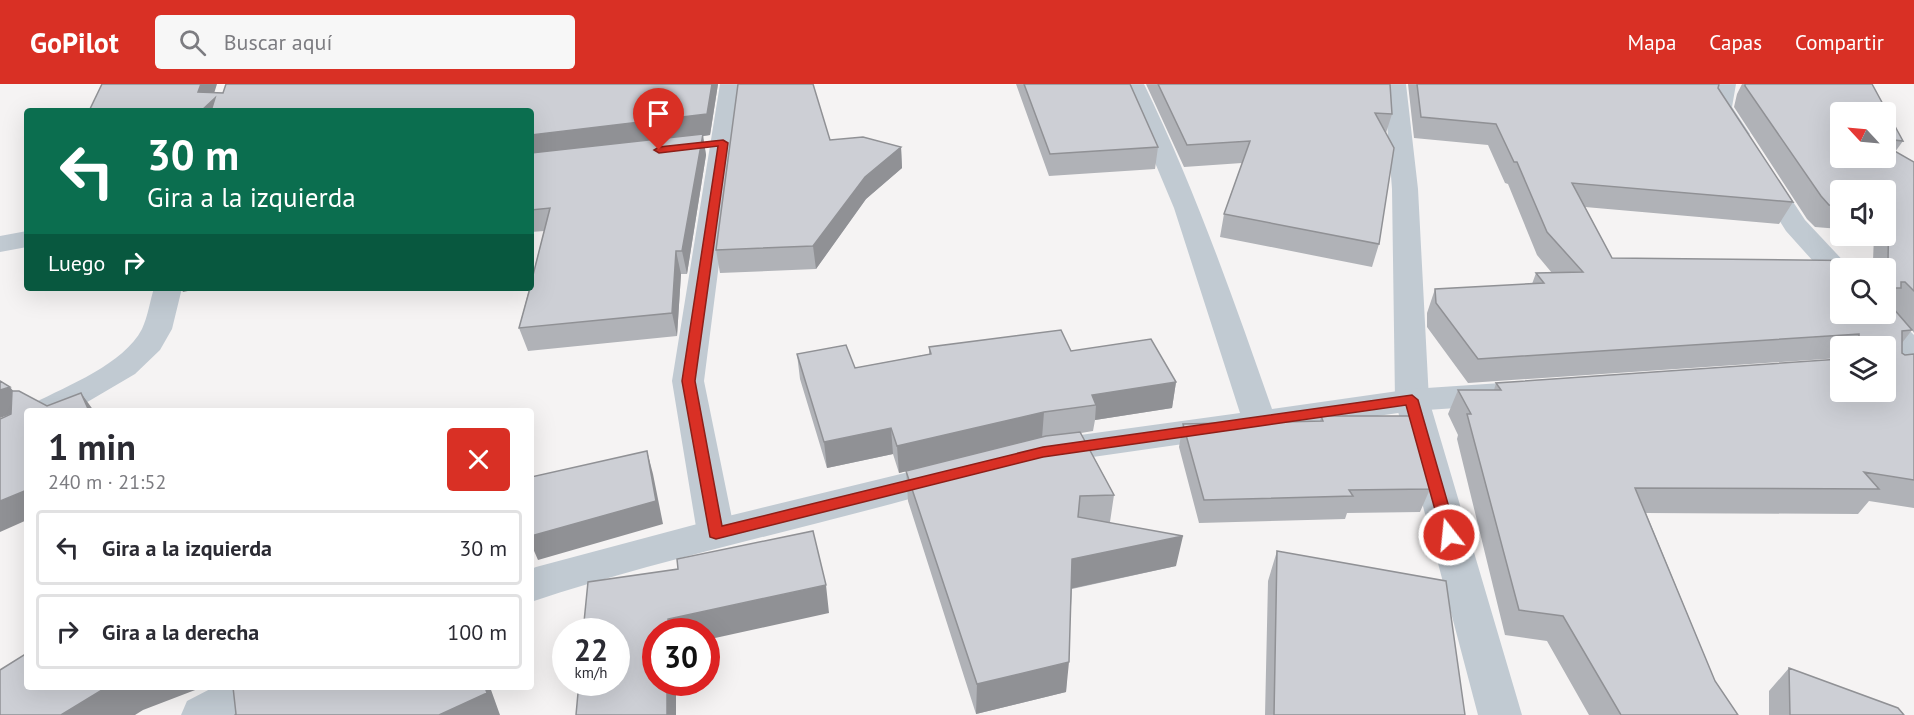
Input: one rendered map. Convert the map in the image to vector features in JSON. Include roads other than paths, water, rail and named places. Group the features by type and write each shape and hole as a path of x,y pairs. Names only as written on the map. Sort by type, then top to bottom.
{"street":[{"path":"716,533 688,381 712,144 731,84"},
{"path":"1133,84 1161,141 1173,172 1258,421"},
{"path":"1395,84 1405,189 1412,400 1500,715"},
{"path":"1725,84 1721,107 1795,225 1830,263"},
{"path":"0,244 24,240"},
{"path":"51,408 92,386 140,355 157,328 167,291"},
{"path":"1886,324 1914,354"},
{"path":"1896,366 1914,365"},
{"path":"1009,461 1043,452 1412,400 1531,392"},
{"path":"534,585 550,578 716,533 975,469"},
{"path":"203,715 223,703 257,690"}]}
